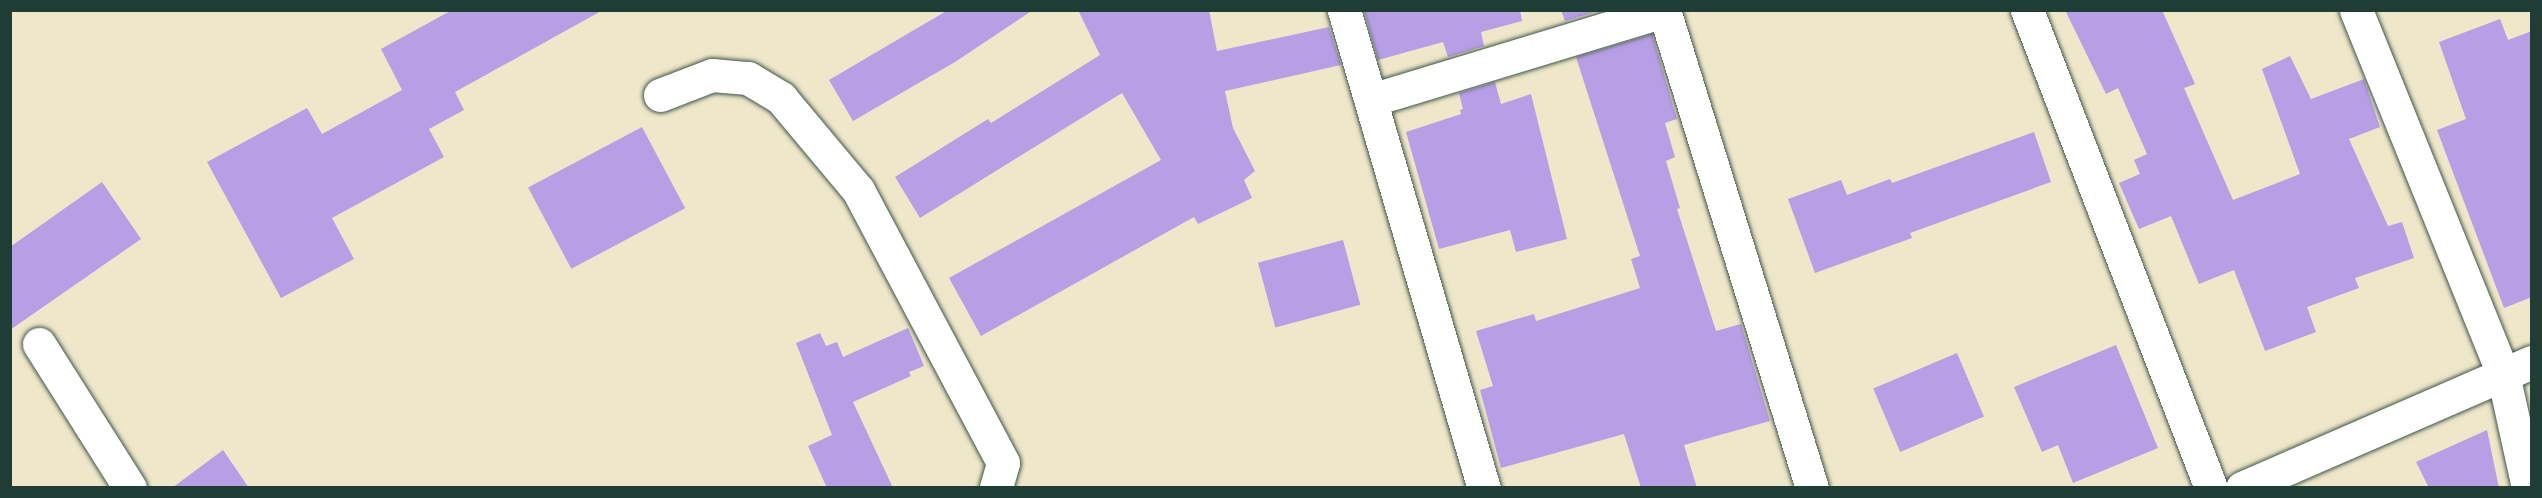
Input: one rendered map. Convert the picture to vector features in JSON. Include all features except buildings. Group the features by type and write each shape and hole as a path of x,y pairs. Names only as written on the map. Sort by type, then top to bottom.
{"street":[{"path":"1344,10 1484,488"},
{"path":"2026,10 2211,488"},
{"path":"2356,10 2517,368 2528,488"},
{"path":"1371,100 1664,11 1812,488"},
{"path":"660,95 712,75 748,78 782,98 858,190 1003,463 996,488"},
{"path":"39,344 130,488"},
{"path":"2242,488 2517,368"}]}
